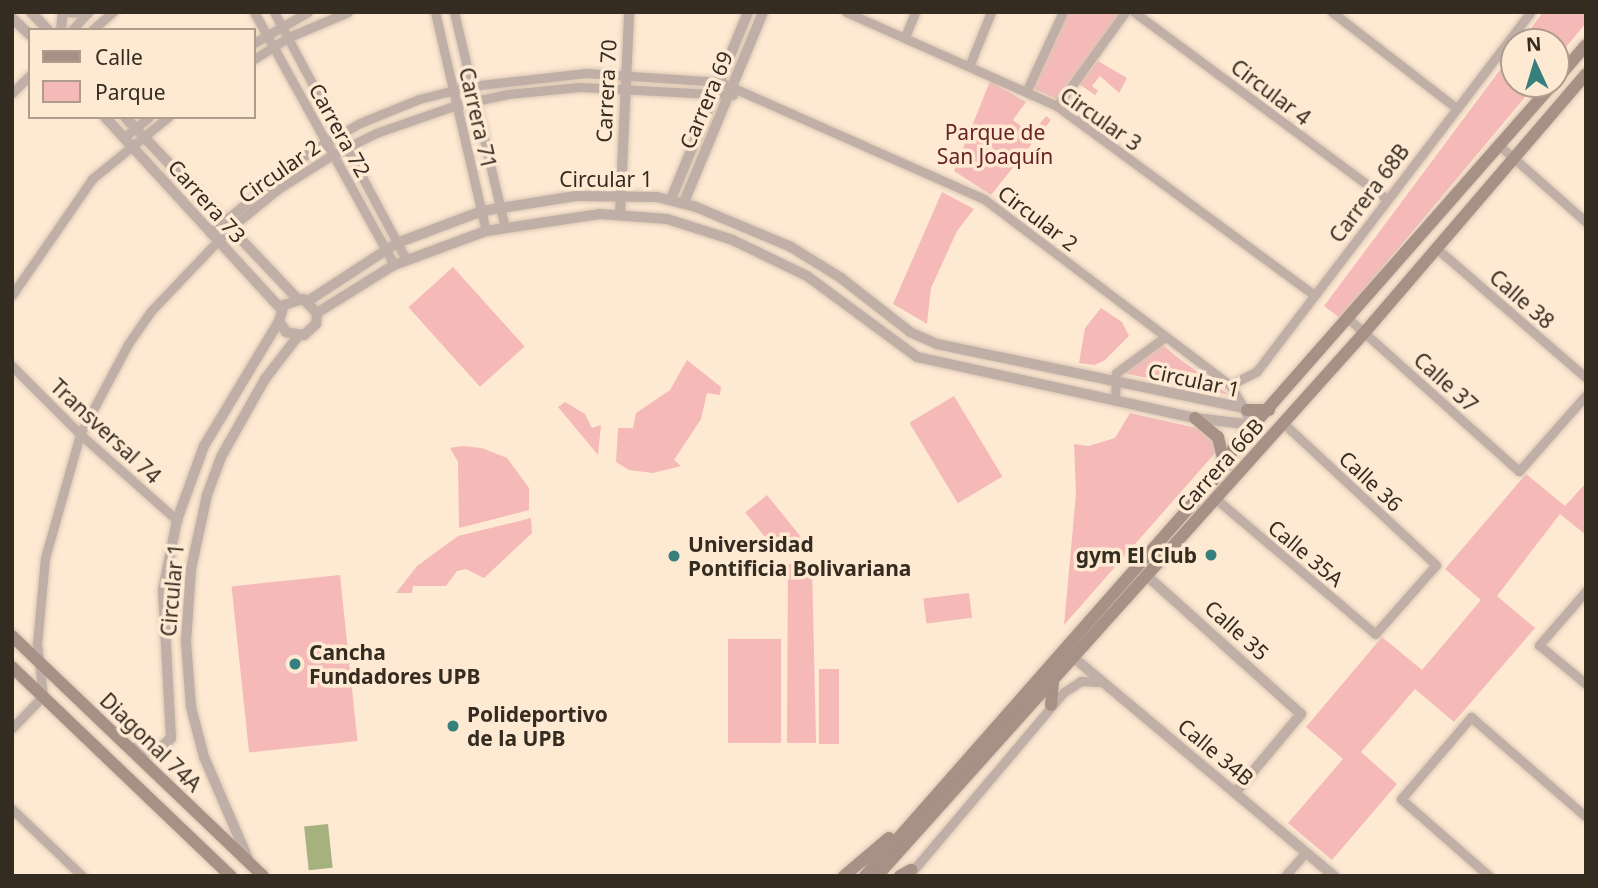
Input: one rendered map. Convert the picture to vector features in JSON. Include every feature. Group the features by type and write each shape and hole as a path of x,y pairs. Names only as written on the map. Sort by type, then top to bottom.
{"main road":[{"name":"Carrera 66B","path":"1570,64 1586,45"},
{"name":"Carrera 66B","path":"877,876 911,842 1364,332 1586,74"},
{"name":"Carrera 66B","path":"865,876 905,825 1225,467 1253,425 1350,320 1540,98"},
{"path":"1245,409 1269,410"},
{"path":"1195,418 1218,437 1225,467"},
{"path":"1252,458 1253,425 1283,423"},
{"name":"Diagonal 74A","path":"12,636 263,876"},
{"name":"Diagonal 74A","path":"12,667 231,876"},
{"path":"1051,705 1053,680"},
{"path":"844,876 905,825"},
{"path":"889,876 911,842"}],"street":[{"path":"31,12 46,28"},
{"path":"65,12 88,12"},
{"path":"74,28 88,12"},
{"path":"94,28 113,12"},
{"name":"Carrera 72","path":"254,12 394,265"},
{"name":"Carrera 72","path":"274,12 406,259"},
{"path":"256,42 308,12"},
{"path":"256,58 289,37 348,12"},
{"name":"Carrera 71","path":"435,12 486,231"},
{"name":"Carrera 71","path":"454,12 505,227"},
{"name":"Carrera 70","path":"620,214 629,12"},
{"name":"Carrera 69","path":"671,199 748,12"},
{"name":"Carrera 69","path":"684,202 733,92 764,12"},
{"name":"Circular 3","path":"846,12 970,64 1057,106 1313,295"},
{"path":"905,37 915,12"},
{"path":"970,64 992,12"},
{"path":"1026,92 1063,12"},
{"path":"1057,106 1125,12"},
{"name":"Circular 4","path":"1134,12 1387,200"},
{"path":"1332,12 1456,108"},
{"name":"Carrera 68B","path":"1230,385 1254,375 1526,14"},
{"path":"12,18 28,33"},
{"name":"Circular 2","path":"43,696 37,660 45,558 80,434 134,335 213,237 281,172 327,141 389,110 453,90 471,86 625,72 720,82 733,92 969,190 1230,385 1245,409"},
{"path":"12,93 28,77"},
{"name":"Circular 2","path":"225,225 346,147 475,100 544,89 625,88 715,95 733,92"},
{"name":"Carrera 73","path":"107,119 280,315"},
{"name":"Carrera 73","path":"127,119 225,225 303,300"},
{"path":"138,132 148,119"},
{"path":"12,295 92,179 127,141 138,132 164,119"},
{"path":"1500,146 1586,222"},
{"name":"Circular 1","path":"303,300 397,243 500,206 621,194 671,199 684,202 811,259 921,338 1116,383 1245,409 1253,425"},
{"name":"Circular 1","path":"317,313 406,259 486,231 620,214 689,225 782,262 831,291 917,357 1195,418 1253,425"},
{"name":"Calle 38","path":"1435,247 1586,378"},
{"path":"303,300 317,313 313,329 298,336 286,332 280,315 303,300"},
{"name":"Circular 1","path":"126,745 155,753 171,738 163,590 177,520 219,415 280,315"},
{"name":"Calle 37","path":"1350,320 1519,471 1586,396"},
{"name":"Circular 1","path":"250,862 204,757 191,707 187,668 196,536 207,495 237,423 298,336"},
{"path":"1115,401 1116,383 1125,364 1165,337"},
{"name":"Transversal 74","path":"12,366 80,434 177,520"},
{"name":"Calle 36","path":"1283,423 1436,565 1375,634"},
{"name":"Calle 35A","path":"1216,499 1375,634"},
{"path":"177,520 196,536"},
{"name":"Calle 35","path":"1146,575 1301,714 1235,793"},
{"path":"1586,591 1539,645 1586,684"},
{"name":"Calle 34B","path":"1073,657 1334,876"},
{"path":"166,667 187,668"},
{"path":"907,874 1051,705 1075,683 1103,682"},
{"path":"12,728 43,696"},
{"path":"1489,876 1401,799 1471,717 1586,817"},
{"path":"12,808 82,876"},
{"path":"1285,876 1306,852"}],"green space":[{"name":"Parque de San Joaquín","path":"1067,12 1120,12 1057,99 1031,88"},
{"path":"1543,12 1586,12 1586,23 1570,42 1570,28 1531,28"},
{"path":"1098,61 1127,78 1119,93 1100,76 1092,86 1098,91 1095,95 1079,84"},
{"path":"1500,70 1500,98 1524,98 1340,318 1324,306"},
{"name":"Parque de San Joaquín","path":"990,81 1026,102 1013,120 1031,134 1046,116 1051,120 991,195 954,171"},
{"path":"942,192 974,209 957,231 931,288 927,324 893,304"},
{"path":"453,267 525,347 480,387 408,307"},
{"path":"1101,308 1122,322 1129,336 1105,360 1095,365 1079,363 1085,328"},
{"path":"1163,345 1177,357 1229,395 1123,373"},
{"path":"687,360 721,387 720,395 707,393 701,419 674,460 681,466 653,473 629,470 616,462 618,428 633,428 636,413 670,390"},
{"path":"954,396 1002,477 958,503 909,423"},
{"path":"565,402 585,414 592,428 601,425 598,455 558,407"},
{"path":"1130,413 1201,429 1213,440 1216,452 1064,625 1076,494 1074,444 1089,446 1115,438"},
{"path":"450,448 482,448 507,458 529,488 529,510 459,528 458,462"},
{"path":"1526,474 1565,506 1586,483 1586,535 1560,514 1497,596 1535,628 1454,722 1415,689 1361,752 1397,784 1332,860 1288,823 1343,759 1306,727 1382,637 1422,670 1481,600 1445,569"},
{"path":"767,495 800,536 779,554 745,513"},
{"path":"531,518 532,533 484,578 466,569 457,571 446,586 413,586 412,593 396,593 417,566 458,536"},
{"path":"788,564 812,565 816,743 787,743"},
{"name":"Cancha Fundadores UPB","path":"340,575 357,741 249,752 232,586"},
{"path":"969,593 972,618 926,623 923,599"},
{"path":"728,639 781,639 781,743 728,743"},
{"path":"819,669 839,669 839,744 819,744"}],"shaded area":[{"path":"328,824 333,868 309,870 304,827"}],"place":[{"name":"gym El Club","path":"1211,555"},
{"name":"Universidad Pontificia Bolivariana","path":"674,556"},
{"name":"Cancha Fundadores UPB","path":"295,664"},
{"name":"Polideportivo de la UPB","path":"453,726"}]}
